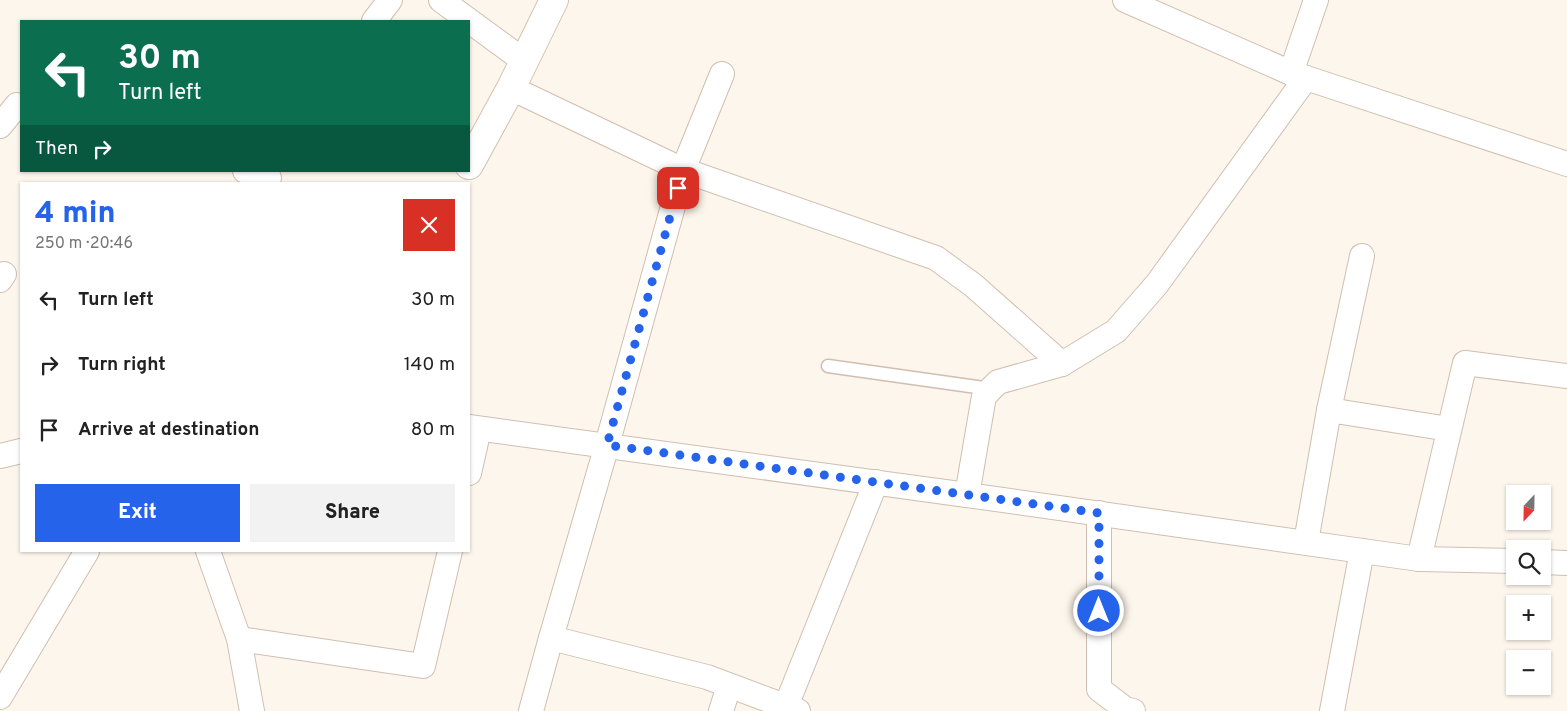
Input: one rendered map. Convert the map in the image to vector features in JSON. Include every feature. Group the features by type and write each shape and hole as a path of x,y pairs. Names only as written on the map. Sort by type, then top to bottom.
{"main road":[{"path":"470,163 511,88 554,0"}],"street":[{"path":"375,20 390,0"},
{"path":"442,0 469,20"},
{"path":"1125,0 1299,75 1567,164"},
{"path":"967,495 984,396 998,382 1062,364 1116,331 1157,284 1299,75 1316,0"},
{"path":"470,21 524,61"},
{"path":"531,711 683,170 722,74"},
{"path":"511,88 683,170 936,258 973,285 1062,364"},
{"path":"0,126 13,104"},
{"path":"248,172 269,178"},
{"path":"1306,542 1329,410 1362,256"},
{"path":"1419,559 1464,363 1567,376"},
{"path":"1329,410 1449,429"},
{"path":"470,464 474,428 876,482 1419,559 1506,561"},
{"path":"0,456 20,451"},
{"path":"551,638 708,677 792,709 876,482"},
{"path":"1099,513 1099,689 1126,709 1134,711"},
{"path":"1332,711 1362,551"},
{"path":"0,697 86,552"},
{"path":"208,552 239,639 252,711"},
{"path":"239,639 423,666 450,552"},
{"path":"1551,562 1567,563"},
{"path":"721,711 729,686"}],"lane":[{"path":"828,366 991,389"}],"route":[{"path":"678,188 607,445 1099,513 1099,611"}]}
